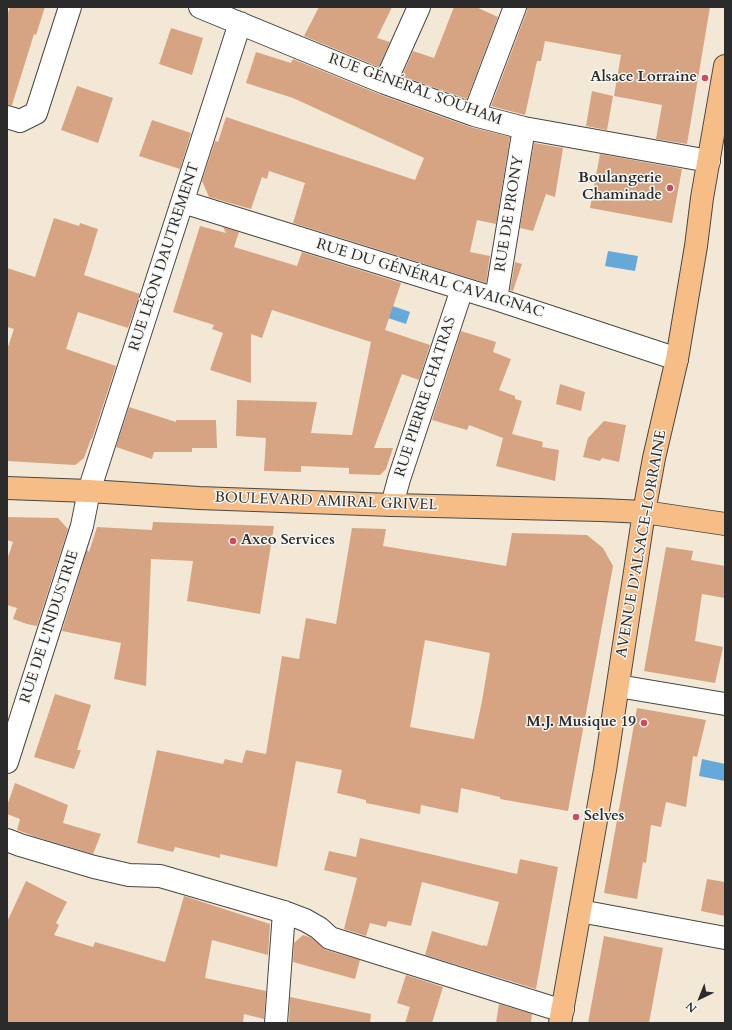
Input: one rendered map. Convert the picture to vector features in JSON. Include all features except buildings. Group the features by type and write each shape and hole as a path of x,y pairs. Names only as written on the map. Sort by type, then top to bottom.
{"main road":[{"name":"AVENUE D'ALSACE-LORRAINE","path":"561,1016 605,770 644,512 654,458 677,359 696,246 702,198 725,66"},
{"name":"BOULEVARD AMIRAL GRIVEL","path":"7,488 89,491 199,498 644,512 725,524"}],"street":[{"path":"7,117 20,121 36,113 70,7"},
{"path":"385,83 418,7"},
{"path":"474,115 515,7"},
{"name":"RUE GÉNÉRAL SOUHAM","path":"203,8 385,83 474,115 524,128 709,161"},
{"name":"RUE LÉON DAUTREMENT","path":"89,491 240,23"},
{"name":"RUE DE PRONY","path":"496,299 524,128"},
{"name":"RUE DU GÉNÉRAL CAVAIGNAC","path":"183,202 496,299 677,359"},
{"name":"RUE PIERRE CHATRAS","path":"392,505 397,484 462,289"},
{"name":"RUE DE L'INDUSTRIE","path":"7,762 82,526 89,491"},
{"path":"618,686 725,704"},
{"path":"7,840 94,867 130,875 160,876 284,912 305,920 319,928 330,938 550,1007 561,1016"},
{"path":"580,911 725,938"},
{"path":"276,1023 284,912"}],"water":[{"path":"608,251 638,256 635,271 605,266"},
{"path":"384,303 410,312 406,324 379,315"},
{"path":"702,759 725,764 725,781 699,776"}],"place":[{"name":"Alsace Lorraine","path":"705,78"},
{"name":"Boulangerie Chaminade","path":"670,188"},
{"name":"Axeo Services","path":"233,541"},
{"name":"M.J. Musique 19","path":"644,723"},
{"name":"Selves","path":"576,817"}]}
